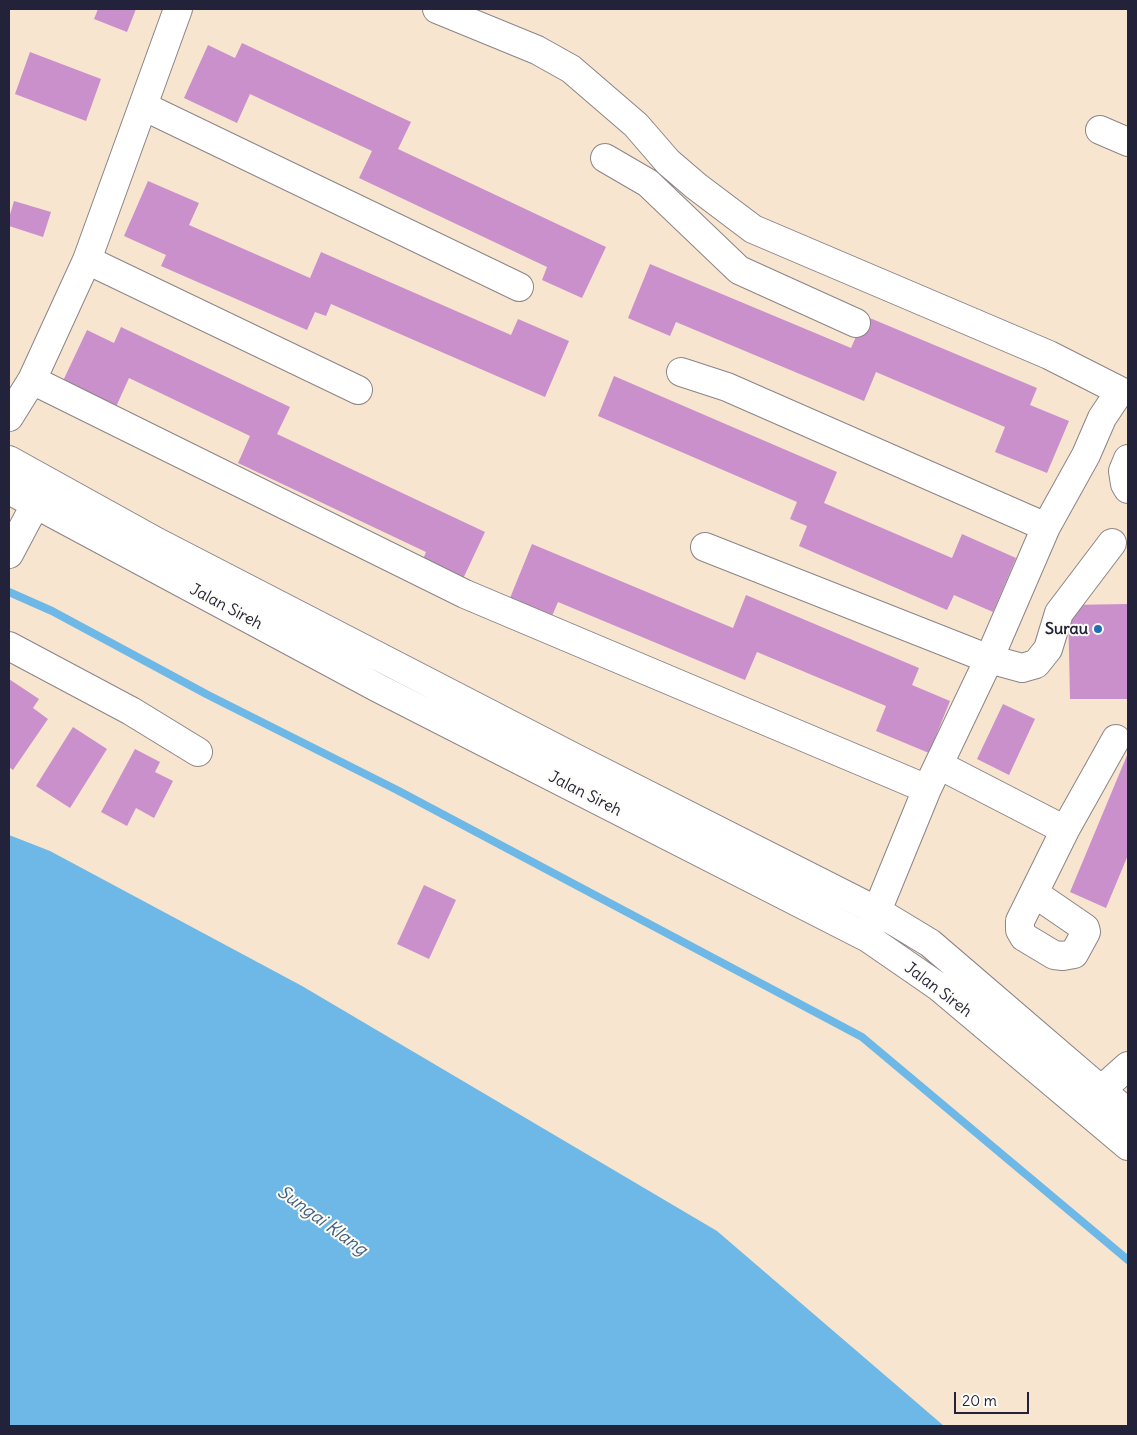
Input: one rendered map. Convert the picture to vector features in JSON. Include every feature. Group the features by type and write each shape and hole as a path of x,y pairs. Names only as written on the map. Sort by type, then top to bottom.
{"street":[{"path":"9,416 32,380 87,260 178,9"},
{"path":"437,9 537,50 571,69 636,125 668,162 696,186 753,229 1124,387 1102,418 1086,455 1046,527 989,660 927,789 877,910 868,938"},
{"path":"143,106 519,287"},
{"path":"1100,130 1128,142"},
{"path":"605,158 648,183 739,270 856,322"},
{"path":"87,260 358,390"},
{"path":"681,372 727,387 1046,527"},
{"path":"32,380 465,594 927,789"},
{"path":"1128,459 1123,471 1125,484 1128,489"},
{"name":"Jalan Sireh","path":"9,460 157,542 577,759 877,910 930,944 1128,1113"},
{"name":"Jalan Sireh","path":"9,490 378,688 868,938 938,987 1128,1146"},
{"path":"9,554 35,504"},
{"path":"705,547 989,660 1022,668 1036,664 1048,649 1059,612 1112,543"},
{"path":"9,646 131,711 198,752"},
{"path":"1034,893 1065,830 1116,739"},
{"path":"939,765 1065,830"},
{"path":"1101,1090 1128,1066"}],"water":[{"name":"Sungai Klang","path":"9,835 50,851 302,986 717,1231 944,1426 9,1426"}],"building":[{"path":"98,9 136,9 127,32 94,19"},
{"path":"242,43 411,122 398,149 606,247 582,298 542,280 547,267 359,178 372,151 250,94 237,123 184,98 208,45 235,58"},
{"path":"30,52 101,79 86,121 15,94"},
{"path":"148,181 199,203 189,225 310,278 321,252 511,335 518,319 569,341 545,397 331,304 326,316 315,312 307,330 161,266 166,255 124,236"},
{"path":"14,201 51,212 43,237 9,226 9,218"},
{"path":"650,264 851,348 865,316 1037,388 1030,405 1069,421 1047,473 995,452 1005,427 876,372 864,401 676,322 670,336 628,318"},
{"path":"121,327 290,407 277,434 485,532 461,583 421,564 426,552 238,463 250,436 129,378 115,409 62,383 87,330 114,343"},
{"path":"614,376 837,472 824,503 952,558 962,534 1016,558 993,612 954,595 947,610 799,546 807,526 790,519 797,502 598,416"},
{"path":"532,544 733,628 746,595 919,668 912,685 950,701 929,753 876,731 886,706 757,652 745,680 558,602 552,616 510,598"},
{"name":"Surau","path":"1127,604 1128,699 1070,699 1068,605"},
{"path":"9,679 39,699 33,708 48,719 13,770 9,767"},
{"path":"1003,704 1035,719 1009,775 977,759"},
{"path":"73,727 107,749 70,808 36,786"},
{"path":"135,749 160,762 155,772 173,781 154,818 136,808 127,826 101,812"},
{"path":"1128,753 1128,855 1106,908 1070,892"},
{"path":"424,885 456,900 429,959 397,944"}],"waterway":[{"path":"9,592 52,611 208,695 397,790 862,1037 1128,1260"}],"place":[{"name":"Surau","path":"1098,629"}]}
